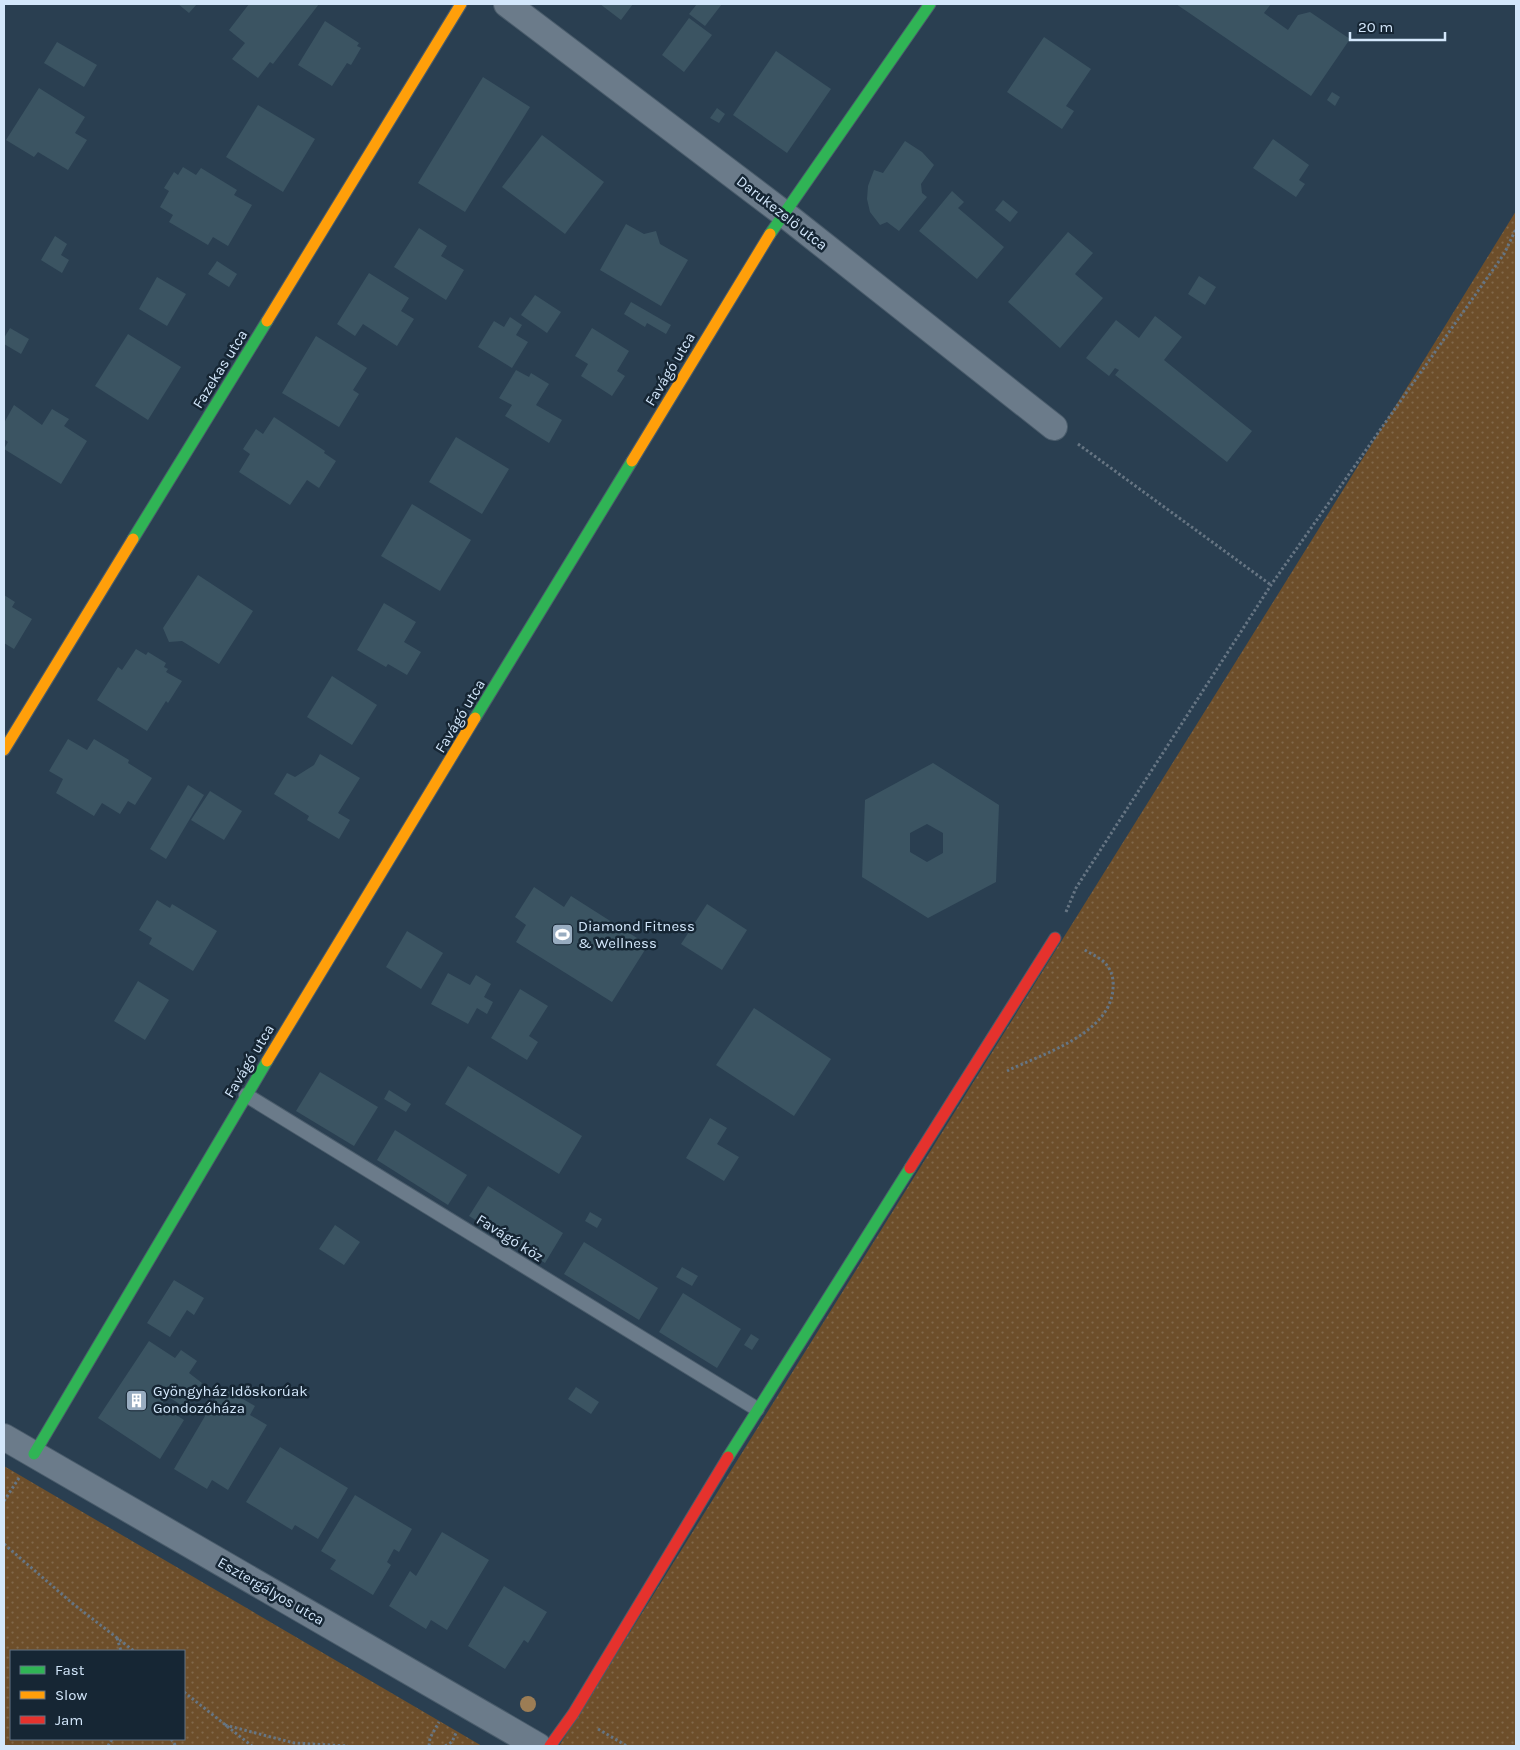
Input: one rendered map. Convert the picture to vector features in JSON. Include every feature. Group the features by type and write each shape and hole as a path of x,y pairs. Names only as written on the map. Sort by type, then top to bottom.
{"street":[{"name":"Fazekas utca","path":"4,750 461,4"},
{"name":"Darukezelő utca","path":"507,4 783,213 1054,426"},
{"name":"Favágó utca","path":"34,1454 246,1095 783,213 930,4"},
{"path":"550,1746 573,1714 757,1409 1055,938"},
{"name":"Esztergályos utca","path":"4,1436 538,1746"}],"lane":[{"name":"Favágó köz","path":"246,1095 757,1409"}],"path":[{"path":"1006,1072 1082,1035 1102,1020 1113,997 1114,978 1103,961 1082,948 1068,947 1055,938 1076,888 1271,585 1504,254 1516,229"},
{"path":"1054,426 1271,585"},
{"path":"4,1544 72,1603 133,1650"},
{"path":"117,1638 121,1650"},
{"path":"185,1693 252,1746"},
{"path":"225,1725 294,1743 315,1746 346,1746"}],"shaded area":[{"path":"1516,211 1516,1746 559,1746 1411,381"},
{"path":"4,1466 482,1746 4,1746"}],"building":[{"path":"178,4 197,4 189,13"},
{"path":"249,4 319,4 273,64 270,62 258,78 232,59 245,43 229,30"},
{"path":"600,4 633,4 621,20"},
{"path":"697,4 722,4 705,26 689,14"},
{"path":"1176,4 1271,4 1264,13 1288,30 1298,15 1310,12 1350,39 1311,96"},
{"path":"689,18 712,35 684,72 662,55"},
{"path":"325,21 359,43 357,46 361,48 351,65 347,63 332,86 298,65"},
{"path":"1044,37 1091,69 1066,106 1074,111 1062,129 1007,92"},
{"path":"57,42 97,65 84,87 44,63"},
{"path":"776,51 831,89 787,153 733,115"},
{"path":"483,77 530,107 465,212 418,183"},
{"path":"39,88 85,117 75,133 87,140 68,170 38,152 34,157 6,140"},
{"path":"1332,92 1340,97 1335,106 1327,100"},
{"path":"258,105 315,139 283,192 226,157"},
{"path":"717,108 725,114 719,123 710,118"},
{"path":"542,135 604,182 565,234 502,187"},
{"path":"1273,139 1309,165 1299,180 1305,184 1296,197 1253,168"},
{"path":"905,141 922,152 934,165 921,184 922,193 927,197 899,231 887,222 880,225 870,212 867,199 868,186 874,170 883,173"},
{"path":"183,167 196,175 201,168 237,190 234,195 252,205 228,246 213,237 208,245 169,222 173,215 160,207 169,191 164,188 174,172 178,175"},
{"path":"952,191 964,202 958,208 1004,247 977,279 919,231"},
{"path":"1003,200 1018,212 1010,222 995,210"},
{"path":"626,224 644,234 656,231 660,244 688,260 661,306 600,270"},
{"path":"419,228 447,246 441,256 464,270 446,300 394,267"},
{"path":"1068,232 1093,253 1075,274 1103,298 1060,348 1008,302"},
{"path":"55,236 67,244 61,255 69,260 62,273 41,260"},
{"path":"217,261 237,274 229,287 208,274"},
{"path":"369,273 409,298 401,311 414,319 397,346 363,324 355,336 337,324"},
{"path":"1199,276 1216,287 1205,305 1188,294"},
{"path":"157,277 186,294 167,326 139,309"},
{"path":"535,295 561,312 547,333 521,315"},
{"path":"631,302 671,325 666,334 647,323 645,327 624,314"},
{"path":"1155,316 1182,337 1164,360 1252,431 1227,462 1115,375 1119,370 1115,368 1109,376 1086,358 1116,320 1139,338"},
{"path":"510,317 522,325 516,335 528,342 512,368 478,347 494,321 504,327"},
{"path":"10,328 29,339 21,354 4,344 4,338"},
{"path":"592,328 629,351 617,371 625,376 612,396 581,376 588,364 575,356"},
{"path":"128,334 181,367 148,420 95,386"},
{"path":"316,336 367,368 353,390 359,394 339,427 282,393"},
{"path":"516,370 529,377 531,373 549,384 536,405 562,420 549,443 505,416 512,405 499,398"},
{"path":"14,405 42,425 52,409 69,419 64,426 87,441 61,484 4,449 8,442 4,439 4,423"},
{"path":"274,417 325,451 324,453 336,461 319,488 307,480 290,505 239,472 250,454 243,449 256,429 263,434"},
{"path":"456,437 509,469 482,514 429,482"},
{"path":"412,504 471,540 440,591 381,556"},
{"path":"198,575 253,611 219,664 182,641 169,642 163,628"},
{"path":"4,595 15,602 12,607 32,619 14,649 4,643"},
{"path":"384,603 416,622 404,642 421,652 407,675 388,664 386,667 357,650"},
{"path":"136,649 146,655 148,652 166,663 164,667 168,669 166,672 182,681 168,703 166,701 147,731 97,700 118,667 122,670"},
{"path":"332,676 377,705 352,745 307,717"},
{"path":"68,739 87,750 94,739 129,760 128,763 152,778 135,805 128,801 120,814 102,803 94,816 56,793 63,779 49,771"},
{"path":"320,754 360,778 338,813 350,820 339,839 307,820 309,816 274,794 287,773 295,777 314,765"},
{"path":"933,763 999,805 996,882 928,918 862,877 865,800","holes":["927,824 943,833 943,853 927,862 910,852 910,833"]},
{"path":"188,785 204,795 166,859 150,849"},
{"path":"210,791 242,811 224,840 191,820"},
{"path":"534,887 564,907 571,896 648,945 612,1002 516,942 526,925 515,917"},
{"path":"157,900 170,908 172,904 217,931 193,971 149,944 152,938 139,930"},
{"path":"707,904 747,930 722,970 681,944"},
{"path":"407,931 443,953 421,989 386,967"},
{"path":"448,973 470,985 476,975 491,984 484,997 493,1002 487,1014 477,1008 468,1024 431,1004"},
{"path":"138,981 169,1000 145,1040 114,1021"},
{"path":"520,989 548,1006 529,1036 538,1042 527,1060 491,1038"},
{"path":"754,1008 831,1059 794,1116 716,1065"},
{"path":"468,1066 582,1136 559,1174 445,1104"},
{"path":"320,1072 378,1107 354,1146 296,1111"},
{"path":"389,1090 411,1104 406,1112 384,1099"},
{"path":"710,1118 727,1128 717,1144 739,1157 724,1181 686,1158"},
{"path":"395,1130 467,1175 448,1205 377,1160"},
{"path":"488,1186 563,1233 545,1263 469,1216"},
{"path":"590,1212 602,1219 597,1228 585,1221"},
{"path":"335,1225 360,1242 344,1265 319,1249"},
{"path":"584,1242 658,1288 639,1320 564,1274"},
{"path":"682,1267 698,1276 692,1286 676,1277"},
{"path":"174,1280 204,1298 194,1315 187,1310 170,1337 147,1323"},
{"path":"683,1293 741,1329 717,1368 659,1332"},
{"path":"751,1334 759,1339 752,1350 744,1345"},
{"name":"Gyöngyház Időskorúak Gondozóháza","path":"149,1341 175,1358 181,1350 197,1361 189,1373 202,1383 186,1408 167,1396 161,1405 184,1420 160,1459 98,1418"},
{"path":"222,1387 255,1406 250,1415 267,1425 228,1490 212,1480 207,1489 174,1469"},
{"path":"576,1387 599,1402 591,1414 568,1399"},
{"path":"280,1447 348,1488 318,1539 295,1525 292,1530 246,1502"},
{"path":"355,1495 412,1529 399,1552 394,1549 387,1562 391,1565 373,1595 330,1569 336,1560 321,1551"},
{"path":"442,1532 489,1560 447,1630 431,1620 426,1629 389,1606 410,1571 416,1576"},
{"path":"504,1586 547,1612 528,1643 524,1640 505,1669 468,1646"}],"traffic: fast":[{"path":"770,234 930,4"},
{"path":"133,539 267,321"},
{"path":"475,718 632,461"},
{"path":"34,1454 267,1061"},
{"path":"728,1457 910,1168"}],"traffic: slow":[{"path":"267,321 461,4"},
{"path":"632,461 770,234"},
{"path":"4,750 133,539"},
{"path":"267,1061 475,718"}],"traffic: jam":[{"path":"910,1168 1055,938"},
{"path":"550,1746 573,1714 728,1457"}],"place":[{"name":"Diamond Fitness & Wellness","path":"562,935"},
{"name":"Gyöngyház Időskorúak Gondozóháza","path":"137,1400"}]}
